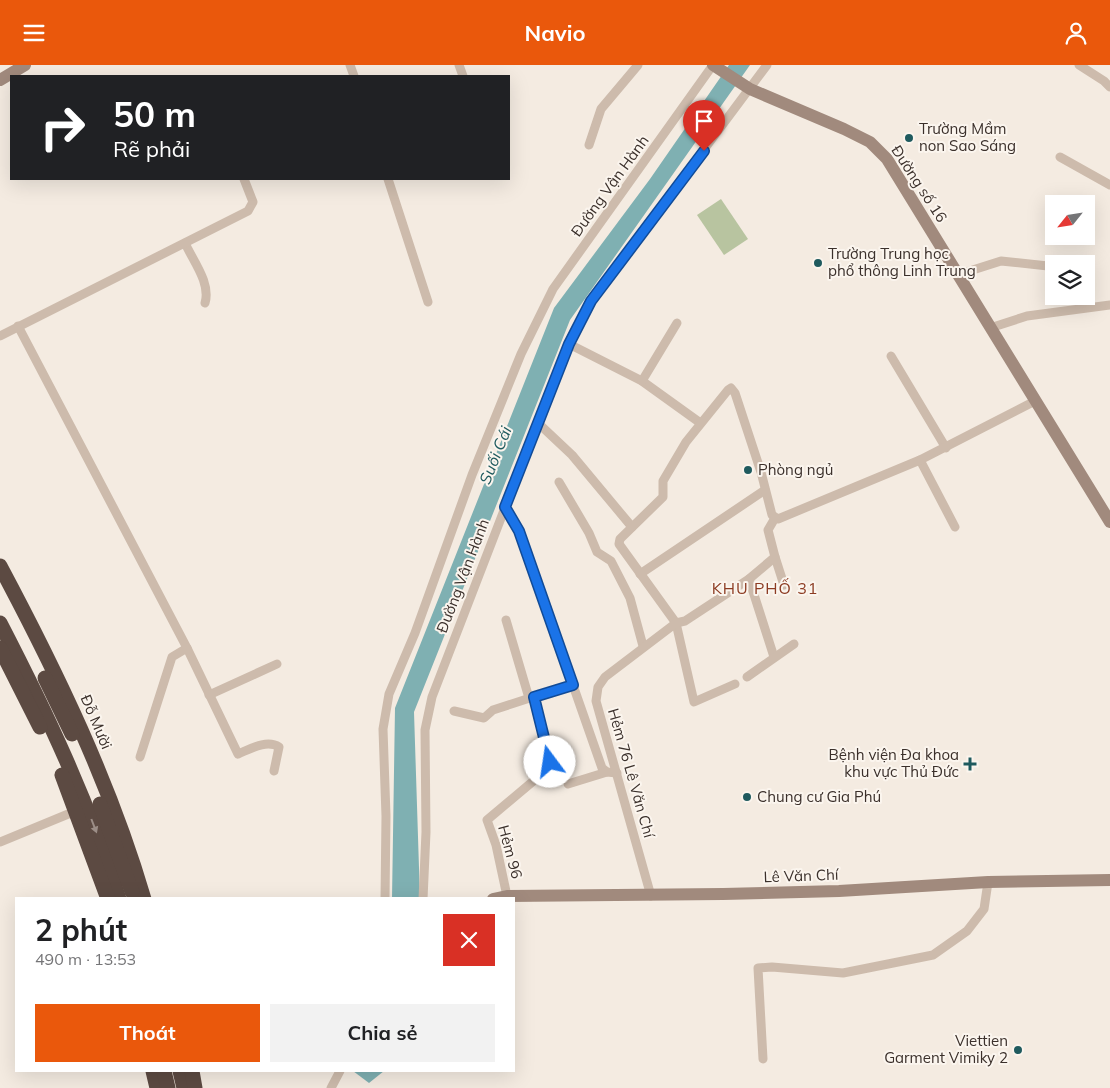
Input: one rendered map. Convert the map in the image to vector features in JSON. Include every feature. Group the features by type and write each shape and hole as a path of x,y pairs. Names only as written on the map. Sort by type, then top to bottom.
{"highway":[{"name":"Đỗ Mười","path":"0,566 71,707 129,849 143,897"},
{"name":"Đỗ Mười","path":"0,586 70,729 103,810 133,897"},
{"path":"0,623 64,754 107,897"},
{"path":"0,648 81,809 118,897"},
{"path":"153,1072 157,1088"},
{"path":"164,1072 168,1088"},
{"path":"180,1072 184,1088"},
{"path":"192,1072 195,1088"}],"street":[{"path":"0,80 25,65"},
{"path":"589,145 601,109 638,65"},
{"name":"Đường Vận Hành","path":"423,897 427,716 445,661 569,344 591,301 746,86 767,65"},
{"path":"1079,65 1110,87"},
{"name":"Đường Vận Hành","path":"385,897 386,816 383,729 389,694 418,624 472,475 521,354 553,289 715,67"},
{"name":"Đường số 16","path":"715,67 746,86 870,142 886,159 1110,522"},
{"path":"1060,157 1110,185"},
{"path":"0,336 248,211 253,202 244,180"},
{"path":"388,180 428,302"},
{"path":"184,243 206,286 208,295 205,303"},
{"path":"958,275 1001,261 1045,266"},
{"path":"990,328 1027,316 1110,305"},
{"path":"642,381 677,323"},
{"path":"18,326 187,648 238,754 264,744 274,744 279,747 274,771"},
{"path":"569,344 642,381 699,423"},
{"path":"892,357 946,448"},
{"path":"736,684 694,702 676,623 619,544 620,539 663,497 663,481 699,423 728,390 733,389 775,518 768,530 784,585"},
{"path":"775,518 782,518 920,460 1036,401"},
{"path":"538,423 577,461 632,527"},
{"path":"920,460 955,527"},
{"path":"559,482 589,533 597,552 611,561 630,598 643,646"},
{"path":"640,574 765,490"},
{"path":"505,507 519,531 602,768 607,772"},
{"name":"Hẻm 76 Lê Văn Chí","path":"652,896 596,701 598,687 604,677 643,646 676,623 685,621 749,579 775,557"},
{"path":"749,579 774,657"},
{"path":"506,620 532,697"},
{"path":"747,677 794,644"},
{"path":"140,757 172,657 187,648"},
{"path":"209,695 276,664"},
{"path":"454,711 484,718 493,710 573,685"},
{"name":"Hẻm 96","path":"506,896 496,845 487,820 550,767 532,697"},
{"path":"568,784 607,772 617,773"},
{"path":"0,842 81,809"},
{"name":"Lê Văn Chí","path":"501,897 652,896 839,891 988,882 1110,880"},
{"path":"763,1059 758,968 772,967 843,973 932,955 967,931 984,909 988,882"},
{"path":"330,1088 339,1072"}],"green space":[{"path":"721,199 748,239 724,255 697,215"}],"water":[{"path":"729,65 750,65 570,320 414,712 420,897 392,897 395,708 554,308 650,179"},
{"path":"354,1072 383,1072 369,1083"}],"place":[{"name":"Trường Mầm non Sao Sáng","path":"909,138"},
{"name":"Trường Trung học phổ thông Linh Trung","path":"818,263"},
{"name":"Phòng ngủ","path":"748,470"},
{"name":"Bệnh viện Đa khoa khu vực Thủ Đức","path":"970,764"},
{"name":"Chung cư Gia Phú","path":"747,797"},
{"name":"Viettien Garment Vimiky 2","path":"1018,1050"}],"district":[{"name":"KHU PHỐ 31","path":"765,588"}],"route":[{"path":"550,762 534,697 573,685 519,531 512,516 505,507 572,336 591,301 704,151"}],"water label":[{"name":"Suối Cái","path":"495,455"}]}
